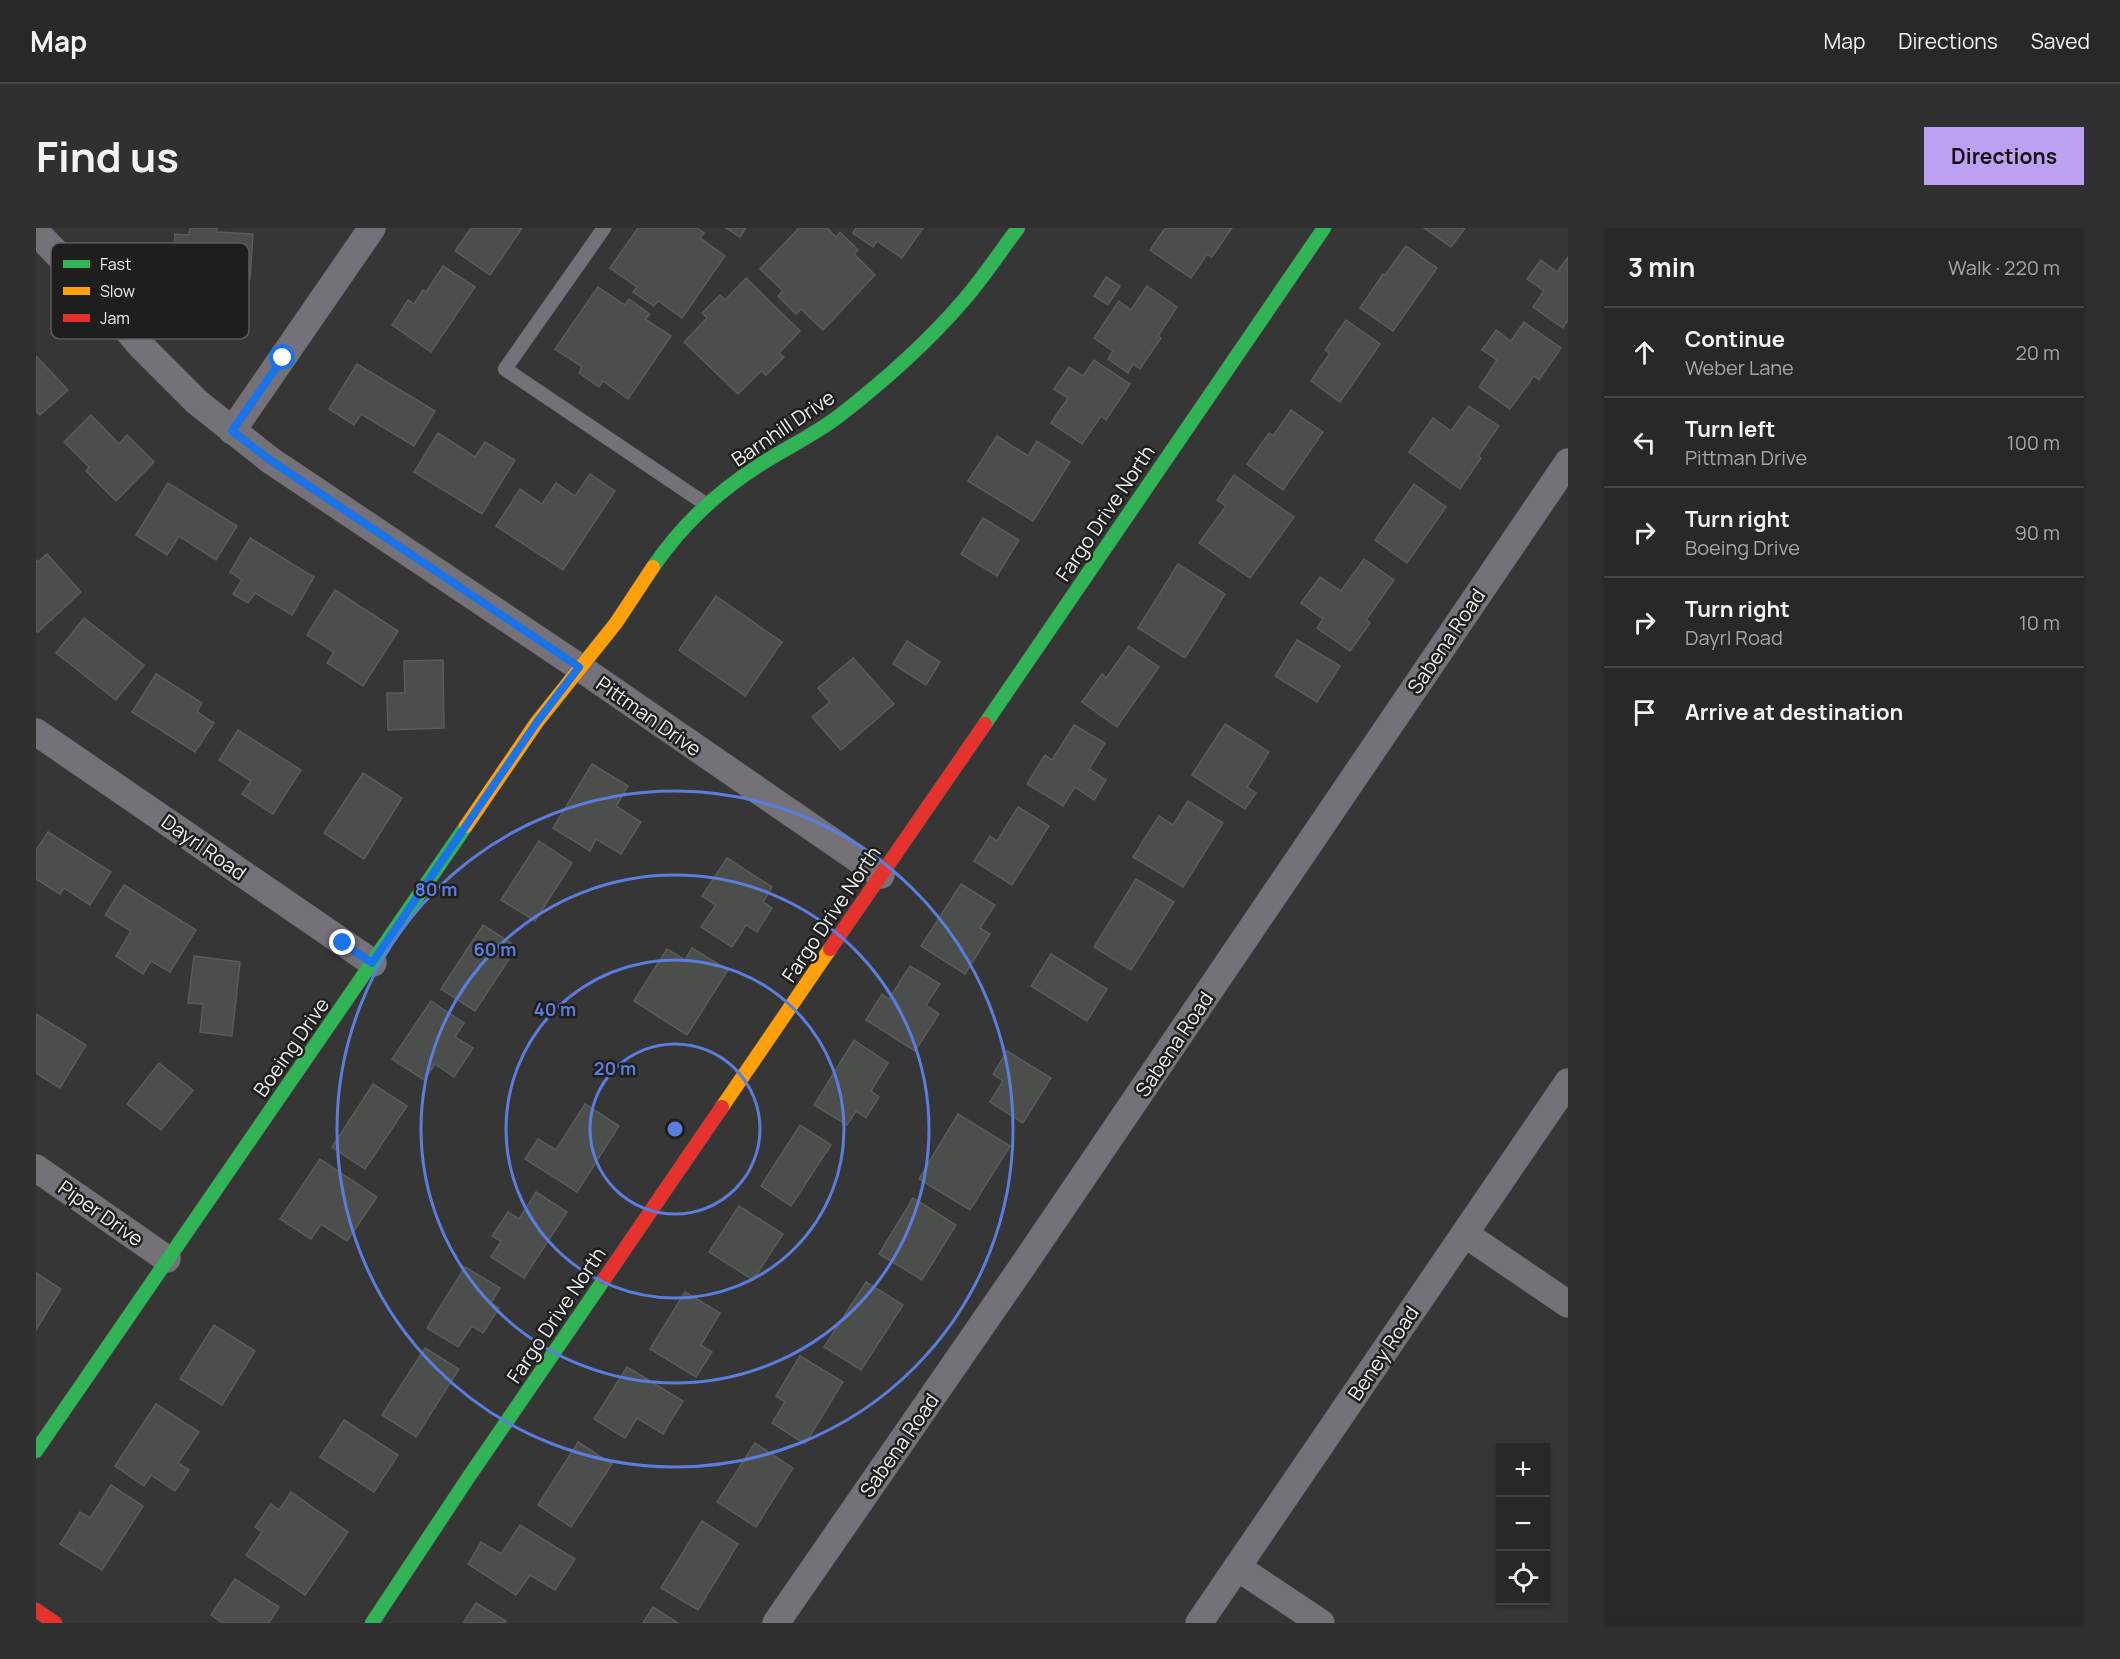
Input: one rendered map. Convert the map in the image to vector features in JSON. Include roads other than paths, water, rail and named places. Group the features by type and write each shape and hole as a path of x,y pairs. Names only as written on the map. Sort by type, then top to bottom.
{"street":[{"path":"232,431 372,228"},
{"name":"Barnhill Drive","path":"579,667 616,623 665,550 698,512 755,468 836,418 876,387 922,346 964,300 1018,228"},
{"name":"Fargo Drive North","path":"372,1623 468,1478 1324,228"},
{"name":"Pittman Drive","path":"36,232 51,247"},
{"name":"Pittman Drive","path":"136,339 196,402 270,460 579,667 881,875"},
{"name":"Sabena Road","path":"776,1623 1022,1267 1568,462"},
{"name":"Boeing Drive","path":"36,1451 537,722 579,667"},
{"name":"Dayrl Road","path":"36,732 372,963"},
{"name":"Beney Road","path":"1199,1623 1568,1082"},
{"name":"Piper Drive","path":"36,1168 166,1259"},
{"path":"1465,1234 1568,1304"},
{"path":"1237,1567 1321,1623"},
{"path":"36,1610 55,1623"}],"lane":[{"path":"604,228 505,369 707,505"}]}
